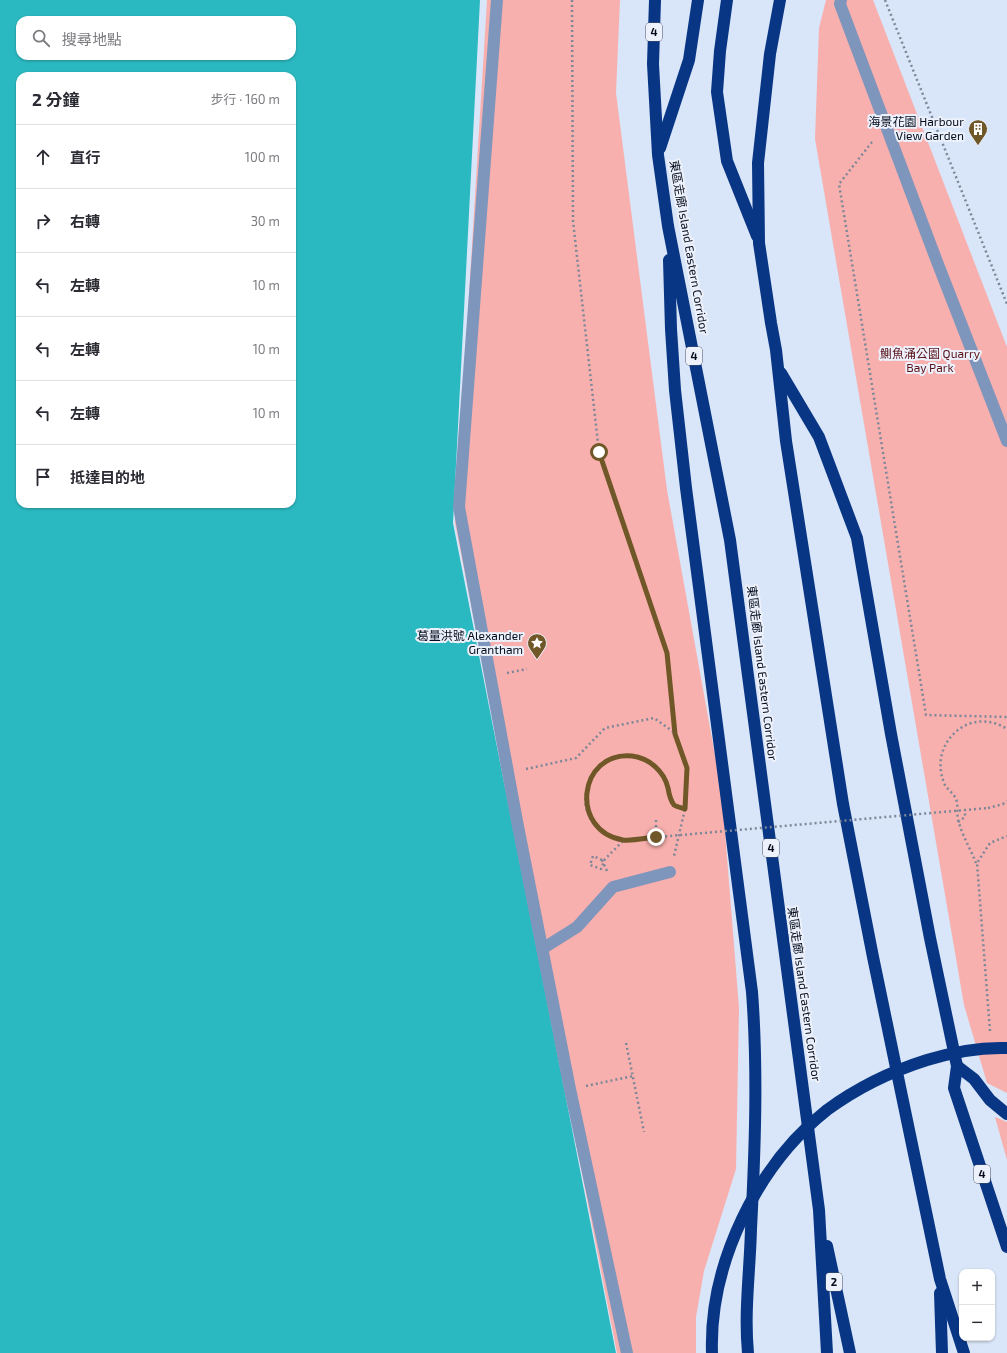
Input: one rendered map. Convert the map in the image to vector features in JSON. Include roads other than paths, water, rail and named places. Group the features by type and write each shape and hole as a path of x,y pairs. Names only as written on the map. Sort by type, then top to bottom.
{"highway":[{"name":"東區走廊 Island Eastern Corridor","path":"655,0 653,64 658,155 668,226 730,540 818,1210 827,1353"},
{"path":"658,155 689,60 698,0"},
{"path":"727,0 720,51 717,92 727,161 759,243"},
{"name":"4","path":"780,0 770,54 758,163 759,243 779,370 786,441 843,804 940,1280 964,1353"},
{"path":"668,226 672,369 688,504 752,992 756,1071 754,1177 747,1322 748,1353"},
{"name":"4","path":"779,370 819,437 857,538 891,734 922,899 957,1066 954,1088 1007,1247"},
{"path":"712,1353 713,1323 716,1301 729,1248 740,1222 761,1184 793,1143 827,1110 856,1091 910,1065 967,1050 996,1047 1007,1048"},
{"path":"957,1066 974,1079 990,1100 1007,1114"},
{"name":"2","path":"818,1210 850,1353"},
{"path":"940,1280 942,1353"}],"street":[{"path":"497,0 459,507 542,949 570,1089 627,1353"},
{"path":"841,0 840,4 936,259 1007,441"},
{"path":"542,949 577,927 613,887 670,872"}],"water":[{"path":"0,0 480,0 453,523 616,1353 0,1353"}],"place":[{"name":"海景花園 Harbour View Garden","path":"978,146"},
{"name":"葛量洪號 Alexander Grantham","path":"537,660"}],"park label":[{"name":"鰂魚涌公園 Quarry Bay Park","path":"930,361"}]}
